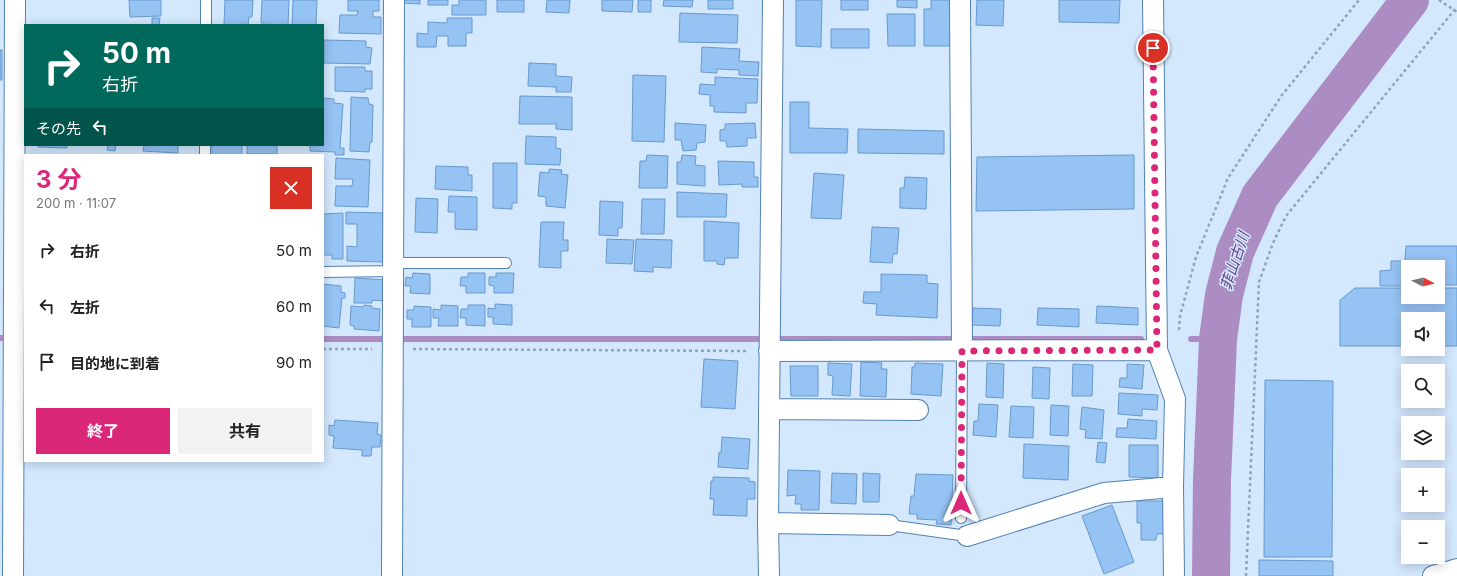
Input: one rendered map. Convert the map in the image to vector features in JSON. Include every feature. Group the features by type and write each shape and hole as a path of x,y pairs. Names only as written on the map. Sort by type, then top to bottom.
{"street":[{"path":"13,576 11,344 15,0"},
{"path":"392,576 394,349 394,0"},
{"path":"769,576 769,351 773,0"},
{"path":"960,0 962,351"},
{"path":"1153,0 1157,350 1175,398 1172,487 1174,576"},
{"path":"769,351 1157,350"},
{"path":"769,409 918,410"},
{"path":"964,527 1104,493 1172,487"},
{"path":"768,523 890,525"},
{"path":"1433,576 1457,569"}],"lane":[{"path":"206,0 206,24"},
{"path":"324,272 394,267 506,263"},
{"path":"890,525 964,527 962,351"}],"path":[{"path":"1179,337 1180,316 1196,257 1228,178 1282,96 1359,0"},
{"path":"1440,0 1456,11"},
{"path":"1246,576 1259,282 1273,243 1286,216 1456,11 1457,7"},
{"path":"324,349 769,351"}],"building":[{"path":"129,0 161,0 161,16 130,17"},
{"path":"225,0 253,0 252,17 249,17 248,24 224,24"},
{"path":"262,0 289,0 288,24 261,23"},
{"path":"293,0 317,0 316,24 292,24"},
{"path":"348,0 379,0 379,11 373,11 373,17 381,17 381,34 339,33 340,15 357,15 358,11 348,11"},
{"path":"403,0 420,0 420,4 403,3"},
{"path":"428,0 448,0 448,5 428,5"},
{"path":"459,0 486,0 486,15 452,15 452,5 459,5"},
{"path":"497,0 524,0 524,12 497,12"},
{"path":"547,0 570,0 569,13 546,12"},
{"path":"602,0 633,0 632,12 602,11"},
{"path":"638,0 651,0 651,12 638,12"},
{"path":"664,0 693,0 692,7 663,6"},
{"path":"708,0 733,0 733,9 708,9"},
{"path":"796,0 822,0 821,47 796,46"},
{"path":"841,0 868,0 868,10 841,10"},
{"path":"897,0 917,0 917,8 897,7"},
{"path":"931,0 951,0 951,46 924,46 924,9 931,9"},
{"path":"977,0 1004,0 1003,26 976,25"},
{"path":"1059,0 1120,0 1119,23 1059,22"},
{"path":"680,13 738,15 737,43 679,42"},
{"path":"887,14 915,14 915,46 888,46"},
{"path":"152,18 160,18 159,24 152,24"},
{"path":"447,18 472,18 472,33 466,33 466,46 448,46 448,36 437,36 436,47 417,47 417,33 428,34 428,22 447,23"},
{"path":"831,29 869,29 869,48 831,48"},
{"path":"324,40 366,41 366,47 372,48 370,64 324,63"},
{"path":"702,47 740,49 739,61 759,62 758,76 739,75 739,70 717,69 717,73 701,72"},
{"path":"0,50 2,50 2,80 0,80"},
{"path":"529,63 556,64 556,76 572,77 571,92 556,92 556,87 528,86"},
{"path":"335,67 365,67 365,71 372,71 372,89 365,89 365,92 335,91"},
{"path":"633,75 666,76 664,142 632,141"},
{"path":"715,77 758,79 757,103 746,103 746,113 714,112 714,106 710,106 710,95 699,94 700,84 715,85"},
{"path":"520,96 572,97 572,130 556,129 556,124 519,124"},
{"path":"351,97 368,98 369,104 373,105 372,142 370,142 369,152 350,151"},
{"path":"324,98 334,99 334,103 343,104 340,148 344,148 344,155 335,155 335,152 310,151 310,146 324,146"},
{"path":"790,102 809,102 809,128 848,129 847,153 790,153"},
{"path":"675,123 706,125 705,142 697,143 696,150 683,151 681,140 675,140"},
{"path":"755,123 756,138 747,138 747,146 727,147 726,141 720,141 720,130 725,129 725,124"},
{"path":"858,129 944,131 944,154 858,153"},
{"path":"526,136 556,137 556,148 561,149 560,165 525,164"},
{"path":"67,146 67,148 38,147"},
{"path":"108,146 116,146 115,151 107,150"},
{"path":"144,146 178,146 178,153 143,151"},
{"path":"212,146 242,146 242,154 212,154"},
{"path":"247,146 277,146 277,154 247,154"},
{"path":"647,155 668,156 667,188 639,188 640,161 646,161"},
{"path":"682,155 696,156 695,165 705,166 705,186 677,184 677,162 681,162"},
{"path":"1134,155 1134,209 976,211 977,157"},
{"path":"336,158 370,160 368,207 335,206 336,186 352,186 353,179 335,179"},
{"path":"718,161 754,162 754,177 758,177 758,187 742,187 742,184 719,185"},
{"path":"493,163 517,163 517,203 512,203 512,209 493,208"},
{"path":"436,166 468,167 468,175 472,175 472,191 435,189"},
{"path":"549,169 562,170 561,174 568,175 565,208 546,206 546,197 538,196 540,172 549,173"},
{"path":"814,173 844,175 841,219 811,218"},
{"path":"905,177 927,178 926,209 900,208 900,188 904,188"},
{"path":"677,192 727,194 726,217 677,217"},
{"path":"449,196 477,197 477,230 455,229 455,212 448,212"},
{"path":"416,198 438,199 437,233 415,232"},
{"path":"642,199 665,199 664,234 641,234"},
{"path":"600,201 623,202 622,228 618,228 618,236 599,235"},
{"path":"346,212 384,213 383,262 347,261 347,246 357,247 357,224 346,224"},
{"path":"343,213 343,259 332,259 332,255 324,255 324,214"},
{"path":"704,221 739,223 738,258 725,258 724,265 717,264 717,261 704,261"},
{"path":"541,222 564,222 563,240 568,240 568,251 561,251 561,268 539,267"},
{"path":"872,227 899,228 897,254 893,254 892,263 870,262"},
{"path":"607,239 634,240 632,264 606,263"},
{"path":"636,239 672,240 671,268 653,267 653,272 634,271"},
{"path":"1406,246 1457,246 1457,285 1445,285 1445,260 1405,260"},
{"path":"1391,261 1401,261 1401,286 1380,286 1380,271 1391,270"},
{"path":"413,273 430,274 430,294 410,293 411,286 405,286 406,277 412,278"},
{"path":"468,273 485,273 485,293 466,293 466,286 460,286 461,277 468,277"},
{"path":"496,273 514,273 513,293 494,293 494,286 489,285 489,277 496,277"},
{"path":"881,274 927,275 927,283 938,284 937,318 876,315 877,304 863,303 864,292 881,292"},
{"path":"355,278 386,280 385,301 372,300 372,303 354,303"},
{"path":"324,284 341,286 341,292 345,293 345,298 342,298 339,328 324,326"},
{"path":"1355,288 1401,288 1401,304 1445,304 1445,288 1457,288 1457,346 1445,346 1445,312 1401,312 1401,346 1340,346 1340,300"},
{"path":"495,304 512,305 512,325 493,324 493,317 488,317 488,308 495,309"},
{"path":"364,305 380,309 379,331 354,329 354,326 350,325 351,306 363,307"},
{"path":"441,305 458,306 458,326 438,326 439,318 433,318 433,309 441,310"},
{"path":"468,305 485,305 485,326 466,325 466,318 460,318 461,309 468,309"},
{"path":"414,306 431,307 431,327 412,327 412,319 407,319 407,310 414,310"},
{"path":"1097,306 1138,308 1138,325 1096,323"},
{"path":"973,308 1001,309 1000,326 972,325"},
{"path":"1038,308 1079,309 1079,327 1037,325"},
{"path":"704,359 738,361 735,409 701,407"},
{"path":"861,362 882,363 881,369 887,369 886,397 860,396"},
{"path":"828,363 852,364 850,396 832,395 833,376 828,375"},
{"path":"915,363 943,364 941,396 911,394 912,367 915,367"},
{"path":"987,363 1004,364 1003,398 986,397"},
{"path":"1073,364 1093,365 1092,396 1072,396"},
{"path":"1127,364 1144,365 1142,389 1119,387 1120,378 1127,378"},
{"path":"790,366 818,366 818,396 791,396"},
{"path":"1033,367 1050,368 1049,399 1032,398"},
{"path":"1265,380 1333,381 1332,557 1264,557"},
{"path":"1119,393 1158,395 1157,410 1142,409 1142,416 1118,414"},
{"path":"979,404 998,405 996,437 973,435 974,421 978,421"},
{"path":"1051,405 1069,406 1068,436 1050,435"},
{"path":"1011,406 1034,407 1033,438 1009,437"},
{"path":"1082,407 1104,410 1102,439 1085,438 1086,430 1080,429"},
{"path":"1128,419 1157,421 1156,439 1116,437 1117,428 1127,428"},
{"path":"335,420 378,423 377,434 381,435 380,447 372,447 371,456 362,456 362,450 333,448 334,436 329,435 329,425 334,426"},
{"path":"722,437 750,439 748,469 718,467"},
{"path":"1098,442 1107,443 1105,463 1096,462"},
{"path":"1024,444 1069,446 1068,480 1023,478"},
{"path":"1129,445 1158,445 1158,478 1129,477"},
{"path":"788,470 820,471 819,510 801,510 801,504 795,504 796,495 787,496"},
{"path":"832,473 857,474 856,504 831,503"},
{"path":"863,473 880,474 879,502 863,502"},
{"path":"916,474 953,475 951,525 936,524 937,520 917,519 917,514 909,514 911,496 914,496"},
{"path":"713,477 749,478 749,481 755,482 755,499 747,499 747,516 713,515 714,499 710,499 711,481 713,481"},
{"path":"1137,501 1164,501 1164,534 1157,534 1156,540 1141,540 1141,523 1137,523"},
{"path":"1112,505 1134,562 1104,574 1082,516"},
{"path":"1259,560 1333,561 1333,576 1259,576"}],"waterway":[{"name":"菲山古川","path":"1211,576 1212,480 1218,339 1224,295 1235,252 1260,196 1410,0"},
{"path":"0,338 24,338"},
{"path":"324,339 1141,339"},
{"path":"1191,339 1218,339"}],"route":[{"path":"961,503 962,351 1157,350 1153,48"}]}
